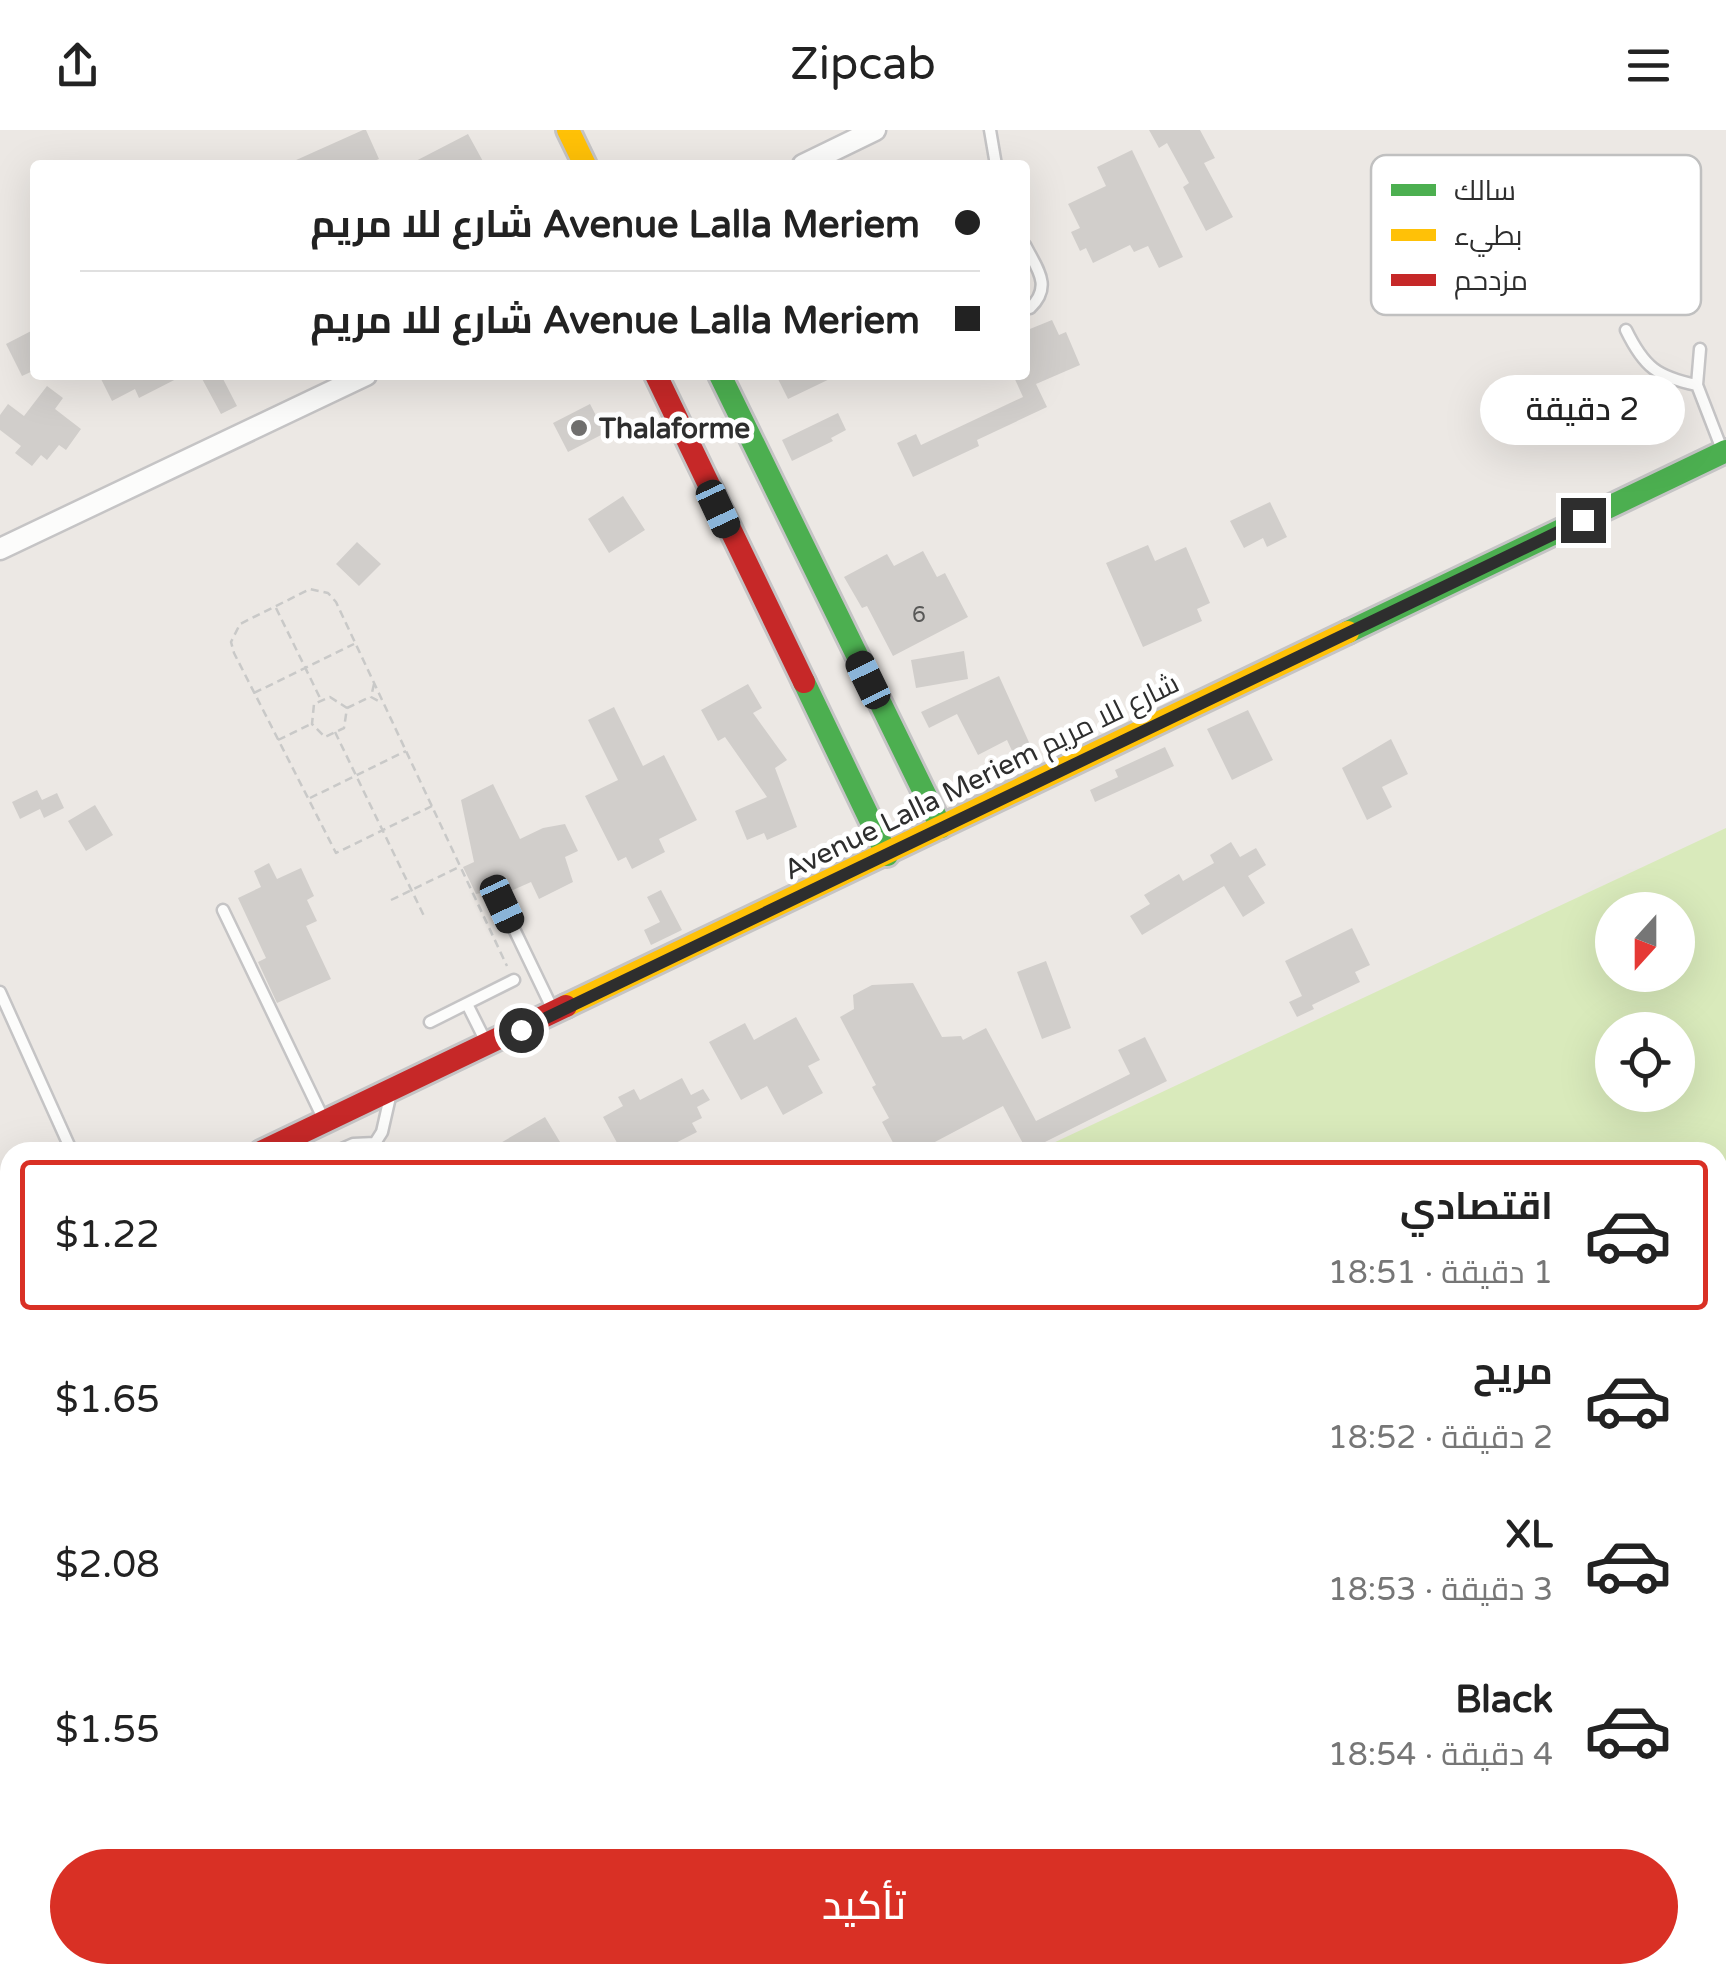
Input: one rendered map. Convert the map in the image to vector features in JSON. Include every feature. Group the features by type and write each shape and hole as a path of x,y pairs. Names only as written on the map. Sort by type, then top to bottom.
{"street":[{"path":"568,130 583,160"},
{"path":"813,160 875,130"},
{"path":"0,549 355,380"},
{"path":"658,380 780,640 887,855"},
{"path":"722,380 941,827"},
{"name":"Avenue Lalla Meriem شارع للا مريم","path":"289,1142 1724,452"}],"lane":[{"path":"990,130 994,160"},
{"path":"1030,256 1044,287 1041,297 1030,308"},
{"path":"1626,330 1648,366 1671,380 1697,385"},
{"path":"1700,349 1697,385 1724,452"},
{"path":"502,904 554,1014"},
{"path":"223,910 325,1122"},
{"path":"430,1022 514,980"},
{"path":"0,992 68,1142"},
{"path":"467,1004 487,1046"},
{"path":"376,1142 382,1132 392,1091"}],"path":[{"path":"432,806 336,853 231,642 240,624 310,589 321,589 336,602 514,980"},
{"path":"276,606 321,701"},
{"path":"254,693 355,643"},
{"path":"371,697 374,683"},
{"path":"312,724 314,704 330,697 347,708"},
{"path":"371,697 383,703"},
{"path":"347,708 371,697"},
{"path":"312,724 325,737 344,728 347,708"},
{"path":"278,740 312,724"},
{"path":"335,732 424,916"},
{"path":"308,799 406,751"},
{"path":"391,900 460,866"}],"green space":[{"path":"1726,828 1726,1142 1055,1142"}],"building":[{"path":"363,130 379,159 377,160 296,160"},
{"path":"1149,130 1200,130 1215,158 1204,163 1233,217 1206,231 1183,187 1189,183 1167,143 1159,148"},
{"path":"468,134 482,160 418,160"},
{"path":"1132,150 1183,257 1159,268 1148,246 1134,252 1130,245 1093,263 1086,248 1080,251 1071,232 1080,228 1068,204 1106,186 1097,167"},
{"path":"1052,320 1059,335 1066,332 1080,365 1036,384 1047,407 977,440 979,446 913,477 897,443 916,434 921,445 1023,397 1015,380 1030,380 1030,329"},
{"path":"30,332 30,372 22,376 6,344"},
{"path":"102,380 174,380 139,398 135,389 112,401"},
{"path":"203,380 224,380 237,406 221,414"},
{"path":"778,380 828,380 788,399"},
{"path":"47,386 63,398 55,409 81,429 66,450 59,445 47,460 41,455 32,466 15,453 21,446 0,430 0,415 8,404 24,416"},
{"name":"Thalaforme","path":"590,404 605,433 568,452 553,423"},
{"path":"838,413 846,430 831,438 833,441 792,461 782,440"},
{"path":"623,496 645,530 609,553 588,519"},
{"path":"1270,502 1287,537 1267,547 1263,538 1244,548 1230,521"},
{"path":"357,542 381,564 359,586 336,564"},
{"path":"1148,545 1155,561 1186,547 1210,603 1197,609 1202,621 1143,647 1106,563"},
{"path":"923,551 937,577 945,573 968,617 893,656 867,606 862,608 844,577 887,554 894,566"},
{"path":"964,651 968,679 916,688 911,660"},
{"path":"999,676 1037,760 1020,768 1007,740 978,755 957,714 929,728 921,712"},
{"path":"748,684 762,708 753,713 787,760 775,768 797,827 767,840 764,833 747,840 735,811 767,797 725,737 718,741 701,710"},
{"path":"614,707 643,766 664,755 697,820 659,839 665,852 632,869 626,857 618,861 585,796 618,780 588,720"},
{"path":"1248,710 1273,760 1232,780 1207,729"},
{"path":"1391,739 1408,774 1382,787 1392,807 1367,820 1342,768"},
{"path":"1165,747 1174,766 1095,802 1090,790 1118,777 1115,770"},
{"path":"493,784 520,839 543,828 565,824 578,851 565,857 573,882 539,899 531,882 502,895 496,890 476,894 463,867 474,862 461,800"},
{"path":"37,790 42,800 57,793 64,808 44,818 40,809 20,819 12,802"},
{"path":"95,805 113,835 86,851 68,821"},
{"path":"1231,842 1240,857 1256,848 1266,865 1248,876 1265,903 1243,917 1224,886 1142,935 1130,916 1150,904 1144,895 1179,874 1183,881 1214,863 1210,855"},
{"path":"269,863 277,879 301,868 314,896 307,900 317,921 306,926 331,979 277,1003 258,962 266,958 238,898 261,887 254,871"},
{"path":"661,890 682,930 651,945 644,930 660,922 647,897"},
{"path":"1352,928 1370,965 1355,972 1360,982 1312,1005 1314,1009 1297,1017 1289,1002 1302,996 1285,961"},
{"path":"1046,961 1071,1028 1042,1039 1017,972"},
{"path":"913,983 942,1037 961,1036 963,1040 986,1028 1036,1121 1130,1074 1118,1050 1145,1037 1167,1081 1045,1142 1022,1142 1003,1106 935,1142 893,1142 882,1122 889,1118 872,1087 876,1085 840,1017 854,1009 853,995 872,985"},
{"path":"796,1017 820,1060 808,1066 823,1093 783,1115 767,1086 741,1100 709,1042 745,1023 754,1040"},
{"path":"682,1078 691,1095 703,1089 710,1100 697,1107 702,1118 692,1123 697,1132 678,1142 617,1142 603,1117 623,1106 618,1097 634,1089 640,1100"},
{"path":"545,1117 560,1142 502,1142"}],"traffic: fast":[{"path":"722,380 941,827"},
{"path":"1348,632 1726,451"},
{"path":"804,682 887,855"}],"traffic: slow":[{"path":"568,130 583,160"},
{"path":"566,1006 1348,632"}],"traffic: jam":[{"path":"658,380 804,682"},
{"path":"282,1142 566,1006"}],"place":[{"name":"Thalaforme","path":"579,428"}],"route":[{"path":"521,1030 1583,520"}]}
